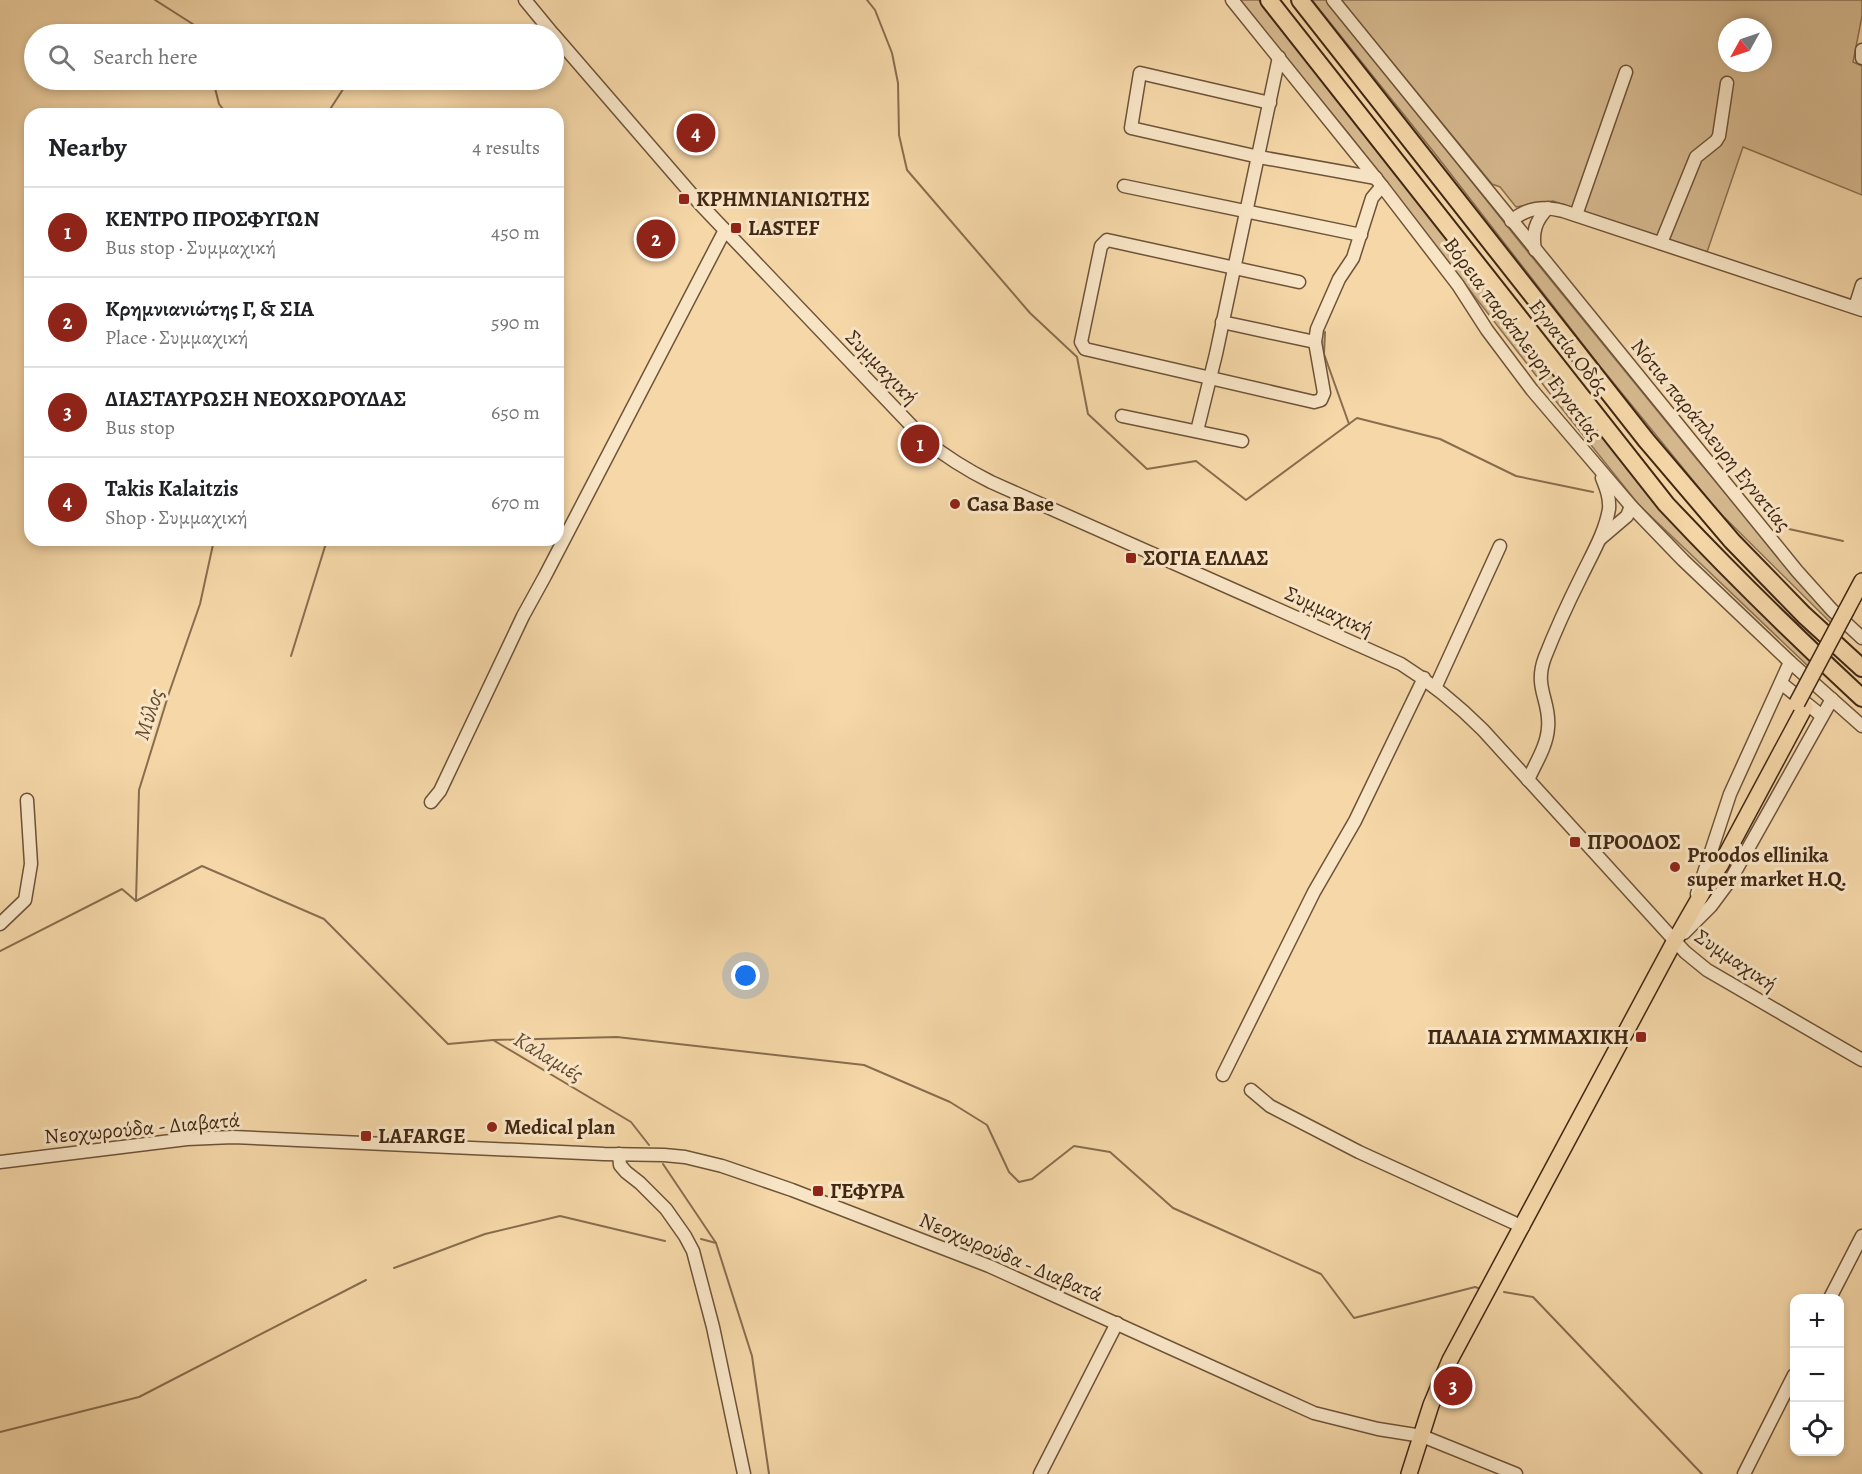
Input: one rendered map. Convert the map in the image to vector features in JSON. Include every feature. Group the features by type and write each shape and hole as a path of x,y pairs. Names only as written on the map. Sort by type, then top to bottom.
{"highway":[{"name":"Εγνατία Οδός","path":"1269,0 1666,504 1738,580 1862,698"},
{"name":"Εγνατία Οδός","path":"1300,0 1646,440 1732,541 1804,615 1862,668"}],"main road":[{"path":"1409,1474 1431,1405 1450,1360 1674,942 1721,864 1850,613 1862,581"},
{"path":"1850,613 1862,599"}],"street":[{"name":"Συμμαχική","path":"525,0 544,24"},
{"name":"Βόρεια παράπλευρη Εγνατίας","path":"1232,0 1379,182 1458,285 1487,330 1532,390 1596,466 1683,560 1862,726"},
{"path":"1333,0 1511,221 1534,208 1576,215 1858,308 1862,285"},
{"name":"Συμμαχική","path":"564,47 725,230 925,440 954,462 1021,495 1401,664 1424,678 1475,722 1583,838 1674,942 1707,970 1862,1060"},
{"path":"1197,431 1211,378 1279,57"},
{"path":"1576,215 1626,72"},
{"path":"1270,103 1140,73 1131,128 1379,182 1353,258 1343,271 1317,330 1315,342 1324,393 1321,400 1318,402 1082,347 1081,342 1101,246 1107,240 1299,282"},
{"path":"1661,243 1696,157 1719,136 1727,83"},
{"path":"1124,186 1361,235"},
{"path":"1536,252 1534,232 1536,223 1546,210"},
{"name":"Νότια παράπλευρη Εγνατίας","path":"1511,221 1797,571 1832,610 1862,638"},
{"path":"564,539 725,230"},
{"path":"1222,322 1315,342"},
{"path":"1122,416 1242,441"},
{"path":"1528,780 1544,746 1549,727 1548,714 1540,687 1541,668 1570,599 1600,539 1606,519 1609,501 1596,466"},
{"path":"1606,519 1619,509 1631,506"},
{"path":"1600,539 1627,516 1631,506"},
{"path":"431,802 440,791 523,616 561,546"},
{"path":"1436,686 1500,546"},
{"path":"1690,914 1730,794 1791,662"},
{"path":"1223,1075 1314,892 1355,821 1424,678"},
{"path":"1781,683 1822,716"},
{"path":"1674,942 1721,894 1832,699"},
{"path":"0,924 26,900 31,864 27,800"},
{"path":"1251,1090 1270,1106 1359,1152 1523,1227"},
{"name":"Νεοχωρούδα - Διαβατά","path":"0,1162 187,1139 233,1137 686,1157 742,1173 989,1266 1314,1413 1378,1429 1422,1436 1516,1474"},
{"path":"619,1154 620,1165 666,1209 693,1251 713,1327 744,1474"},
{"path":"1833,1294 1862,1236"},
{"path":"1040,1474 1117,1323"},
{"path":"1744,1474 1790,1383"}],"shaded area":[{"path":"1238,0 1259,0 1651,498 1814,659 1809,667 1639,505 1348,133"},
{"path":"1312,0 1327,0 1695,457 1799,581 1834,616 1831,623 1718,511 1599,365"},
{"path":"1341,0 1862,0 1862,16 1853,62 1862,66 1862,195 1743,147 1707,252 1553,201 1516,207 1500,187 1492,184"}],"waterway":[{"name":"Μύλος","path":"155,0 193,24"},
{"path":"867,0 875,10 892,53 898,83 899,135 907,170 1030,313 1077,357 1088,414 1147,469 1196,461 1246,500 1357,418 1440,439 1516,476 1593,492"},
{"name":"Μύλος","path":"216,90 222,108"},
{"path":"331,108 343,90"},
{"path":"1325,332 1324,354 1349,424"},
{"path":"1780,527 1843,541"},
{"name":"Μύλος","path":"136,901 139,790 200,604 213,546"},
{"path":"291,656 325,546"},
{"path":"0,951 122,889 136,901 202,866 324,919 448,1044 493,1040 617,1037 864,1065 950,1102 987,1125 1009,1172 1019,1182 1032,1179 1074,1146 1110,1152 1173,1208 1321,1274 1354,1318 1475,1287 1481,1289"},
{"name":"Καλαμιές","path":"493,1040 631,1122 649,1145"},
{"name":"Καλαμιές","path":"663,1164 716,1243 752,1356 769,1474"},
{"path":"394,1268 485,1234 560,1216 665,1241"},
{"path":"701,1239 716,1243"},
{"path":"0,1432 139,1397 366,1280"},
{"path":"1504,1292 1533,1297 1702,1474"}],"place":[{"name":"Takis Kalaitzis","path":"696,133"},
{"name":"ΚΡΗΜΝΙΑΝΙΩΤΗΣ","path":"684,199"},
{"name":"LASTEF","path":"736,228"},
{"name":"Κρημνιανιώτης Γ, & ΣΙΑ","path":"656,239"},
{"name":"ΚΕΝΤΡΟ ΠΡΟΣΦΥΓΩΝ","path":"920,444"},
{"name":"Casa Base","path":"955,504"},
{"name":"ΣΟΓΙΑ ΕΛΛΑΣ","path":"1131,558"},
{"name":"ΠΡΟΟΔΟΣ","path":"1575,842"},
{"name":"Proodos ellinika super market H.Q.","path":"1675,867"},
{"name":"ΠΑΛΑΙΑ ΣΥΜΜΑΧΙΚΗ","path":"1641,1037"},
{"name":"Medical plan","path":"492,1127"},
{"name":"LAFARGE","path":"366,1136"},
{"name":"ΓΕΦΥΡΑ","path":"818,1191"},
{"name":"ΔΙΑΣΤΑΥΡΩΣΗ ΝΕΟΧΩΡΟΥΔΑΣ","path":"1453,1386"}]}
